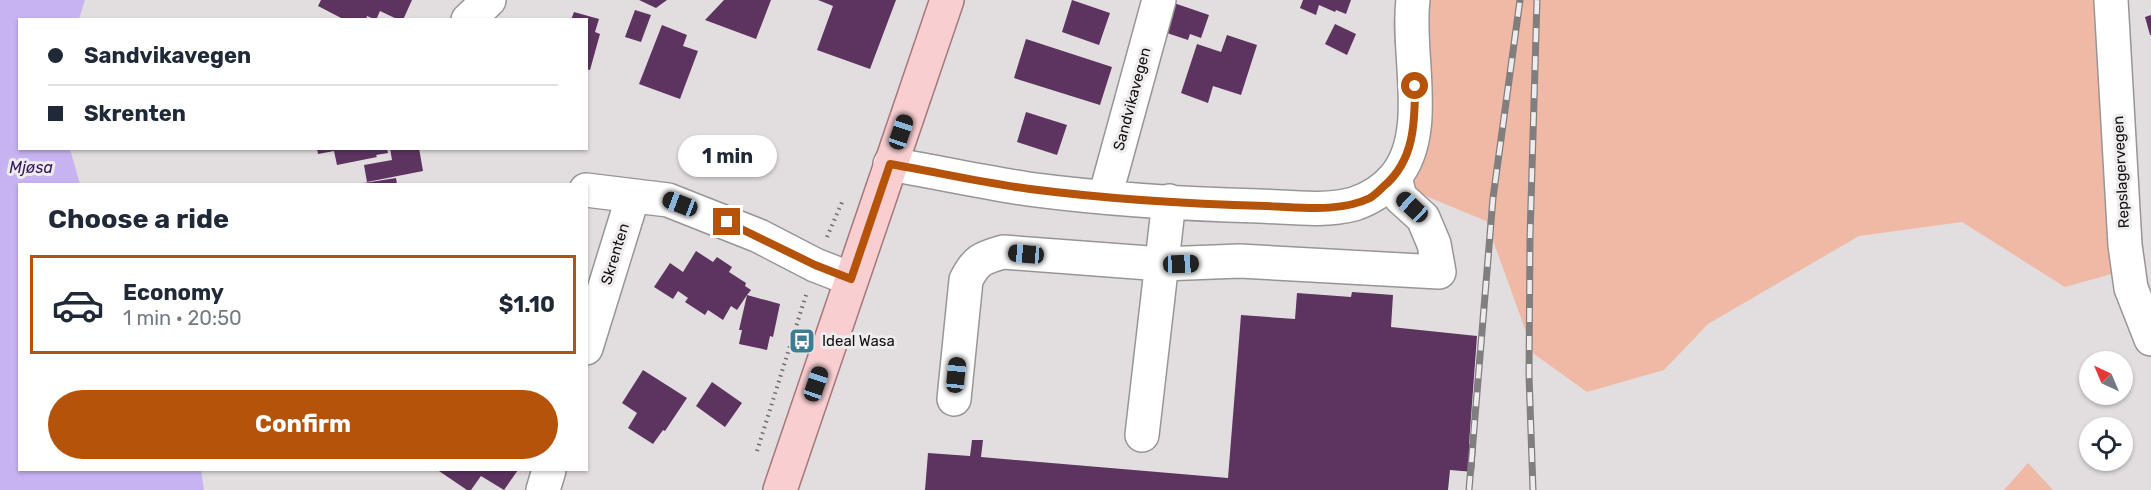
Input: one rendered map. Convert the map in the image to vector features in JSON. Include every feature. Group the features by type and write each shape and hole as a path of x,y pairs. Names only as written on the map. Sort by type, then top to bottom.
{"main road":[{"path":"780,490 947,0"}],"street":[{"path":"470,18 489,0"},
{"name":"Sandvikavegen","path":"1105,197 1159,0"},
{"path":"890,164 1029,189 1105,197 1326,207 1352,204 1372,197 1395,177 1408,154 1415,121 1411,14 1413,0"},
{"name":"Repslagervegen","path":"2111,0 2125,245 2131,288 2151,339"},
{"path":"954,399 966,280 972,267 983,257 1003,252 1162,264 1240,261 1439,272 1434,244 1423,218 1400,196 1395,177"},
{"path":"588,190 668,200 759,236 815,265 851,279"},
{"name":"Skrenten","path":"588,342 633,196"},
{"path":"1142,435 1169,201"},
{"path":"543,490 549,471"}],"shaded area":[{"path":"1419,0 2107,0 2137,267 2065,287 1962,222 1859,236 1708,324 1664,370 1587,392 1534,354 1486,221 1380,177 1398,143"},
{"path":"2028,463 2053,490 2004,490"}],"water":[{"name":"Mjøsa","path":"0,0 85,0 79,18 18,18 18,150 70,150 80,183 18,183 18,471 201,471 204,490 0,490"}],"building":[{"path":"321,0 412,0 404,18 395,18 380,11 377,18 367,16 366,18 341,18 318,6"},
{"path":"639,0 667,0 656,8"},
{"path":"724,0 771,0 756,39 705,20"},
{"path":"818,0 896,0 870,69 817,50 833,6"},
{"path":"1072,0 1110,13 1099,45 1062,32"},
{"path":"1303,0 1351,0 1346,14 1319,5 1316,15 1300,8"},
{"path":"1171,2 1209,15 1201,38 1190,34 1188,40 1161,31"},
{"path":"635,10 651,15 641,42 625,37"},
{"path":"574,12 599,19 595,32 600,34 590,70 588,70 588,18 572,18"},
{"path":"2151,15 2151,35 2150,35 2145,17"},
{"path":"1335,24 1356,34 1347,55 1325,44"},
{"path":"662,25 687,35 683,46 698,51 680,99 639,84"},
{"path":"1227,35 1257,45 1241,95 1213,86 1208,103 1181,93 1197,44 1221,52"},
{"path":"1026,39 1112,67 1100,105 1014,78"},
{"path":"1026,112 1067,125 1057,155 1017,142"},
{"path":"317,150 387,150 388,153 337,165 334,151 318,154"},
{"path":"390,150 419,150 423,171 367,182 364,165 392,160"},
{"path":"396,178 397,183 364,183"},
{"path":"696,251 713,262 717,257 732,267 729,272 746,283 745,286 751,290 737,310 731,306 723,320 708,310 705,315 685,302 688,298 678,291 673,299 654,287 670,263 683,272"},
{"path":"1352,292 1393,295 1391,327 1477,336 1469,444 1476,444 1474,472 1450,470 1448,490 925,490 928,453 970,456 972,440 983,440 981,457 1228,478 1241,315 1295,319 1297,293 1351,297"},
{"path":"747,295 780,304 773,337 770,336 767,350 739,344 742,330 739,330"},
{"path":"643,370 687,398 665,431 663,430 653,444 628,428 637,413 622,403"},
{"path":"712,382 742,403 725,427 696,406"},
{"path":"439,471 517,471 504,490 481,476 471,490 467,490"}],"railway":[{"path":"1469,490 1493,198 1520,0"},
{"path":"1533,490 1529,375 1530,237 1537,0"}],"place":[{"name":"Ideal Wasa","path":"802,341"}],"route":[{"path":"727,222 815,265 851,279 890,164 1029,189 1105,197 1240,206 1326,207 1352,204 1372,197 1395,177 1408,154 1415,121 1415,86"}]}
